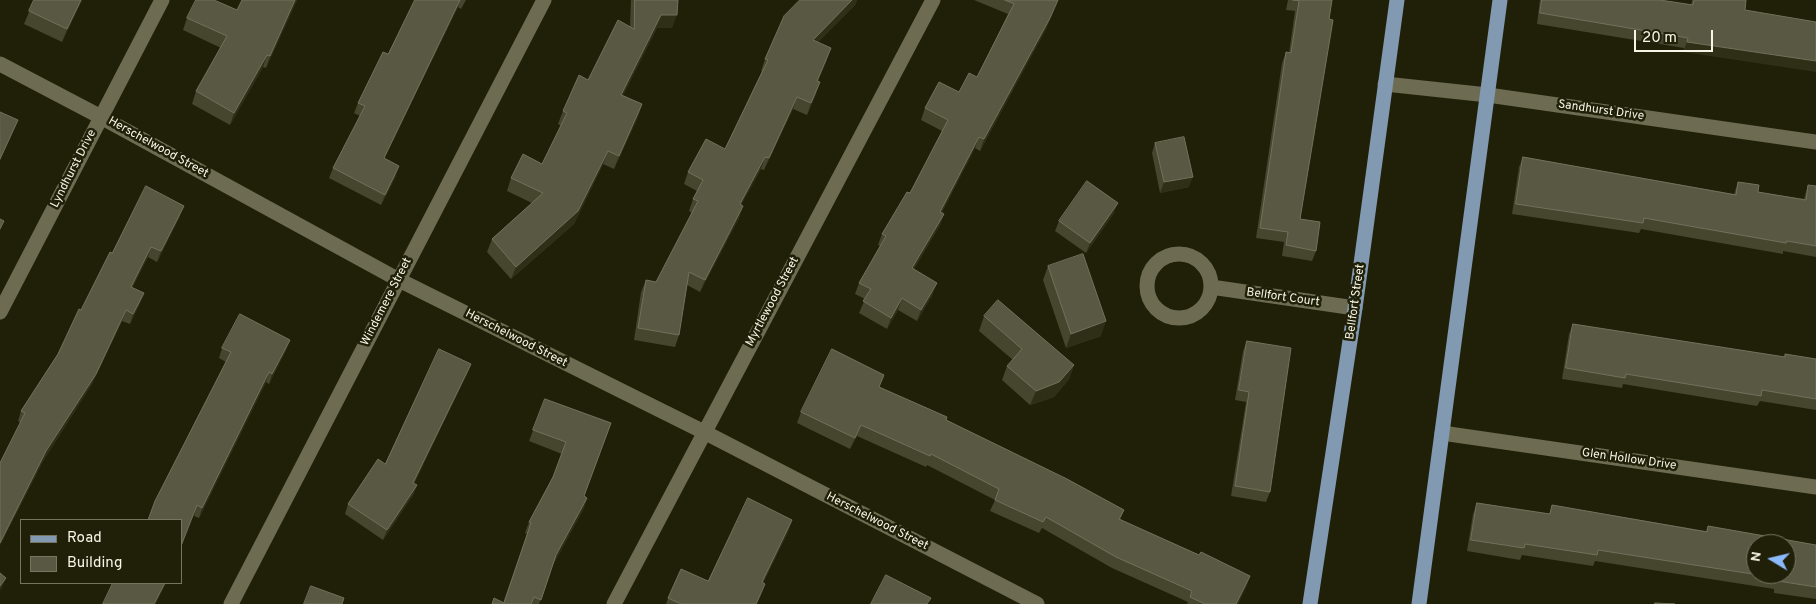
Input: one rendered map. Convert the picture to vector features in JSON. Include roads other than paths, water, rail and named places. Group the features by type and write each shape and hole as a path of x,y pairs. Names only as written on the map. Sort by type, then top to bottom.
{"main road":[{"name":"Bellfort Street","path":"1310,604 1356,308 1397,0"},
{"path":"1418,604 1500,0"}],"street":[{"name":"Lyndhurst Drive","path":"0,312 162,0"},
{"name":"Windemere Street","path":"231,604 544,0"},
{"name":"Myrtlewood Street","path":"614,604 932,0"},
{"name":"Herschelwood Street","path":"0,64 101,117 398,280 704,432 1012,598 1036,604"},
{"name":"Sandhurst Drive","path":"1385,84 1488,95 1816,142"},
{"path":"1172,254 1182,254 1200,262 1207,270 1211,287 1207,301 1201,309 1192,315 1181,318 1170,317 1160,312 1148,294 1147,284 1150,273 1159,261 1172,254"},
{"name":"Bellfort Court","path":"1211,287 1356,308"},
{"name":"Glen Hollow Drive","path":"1442,433 1816,487"}]}
